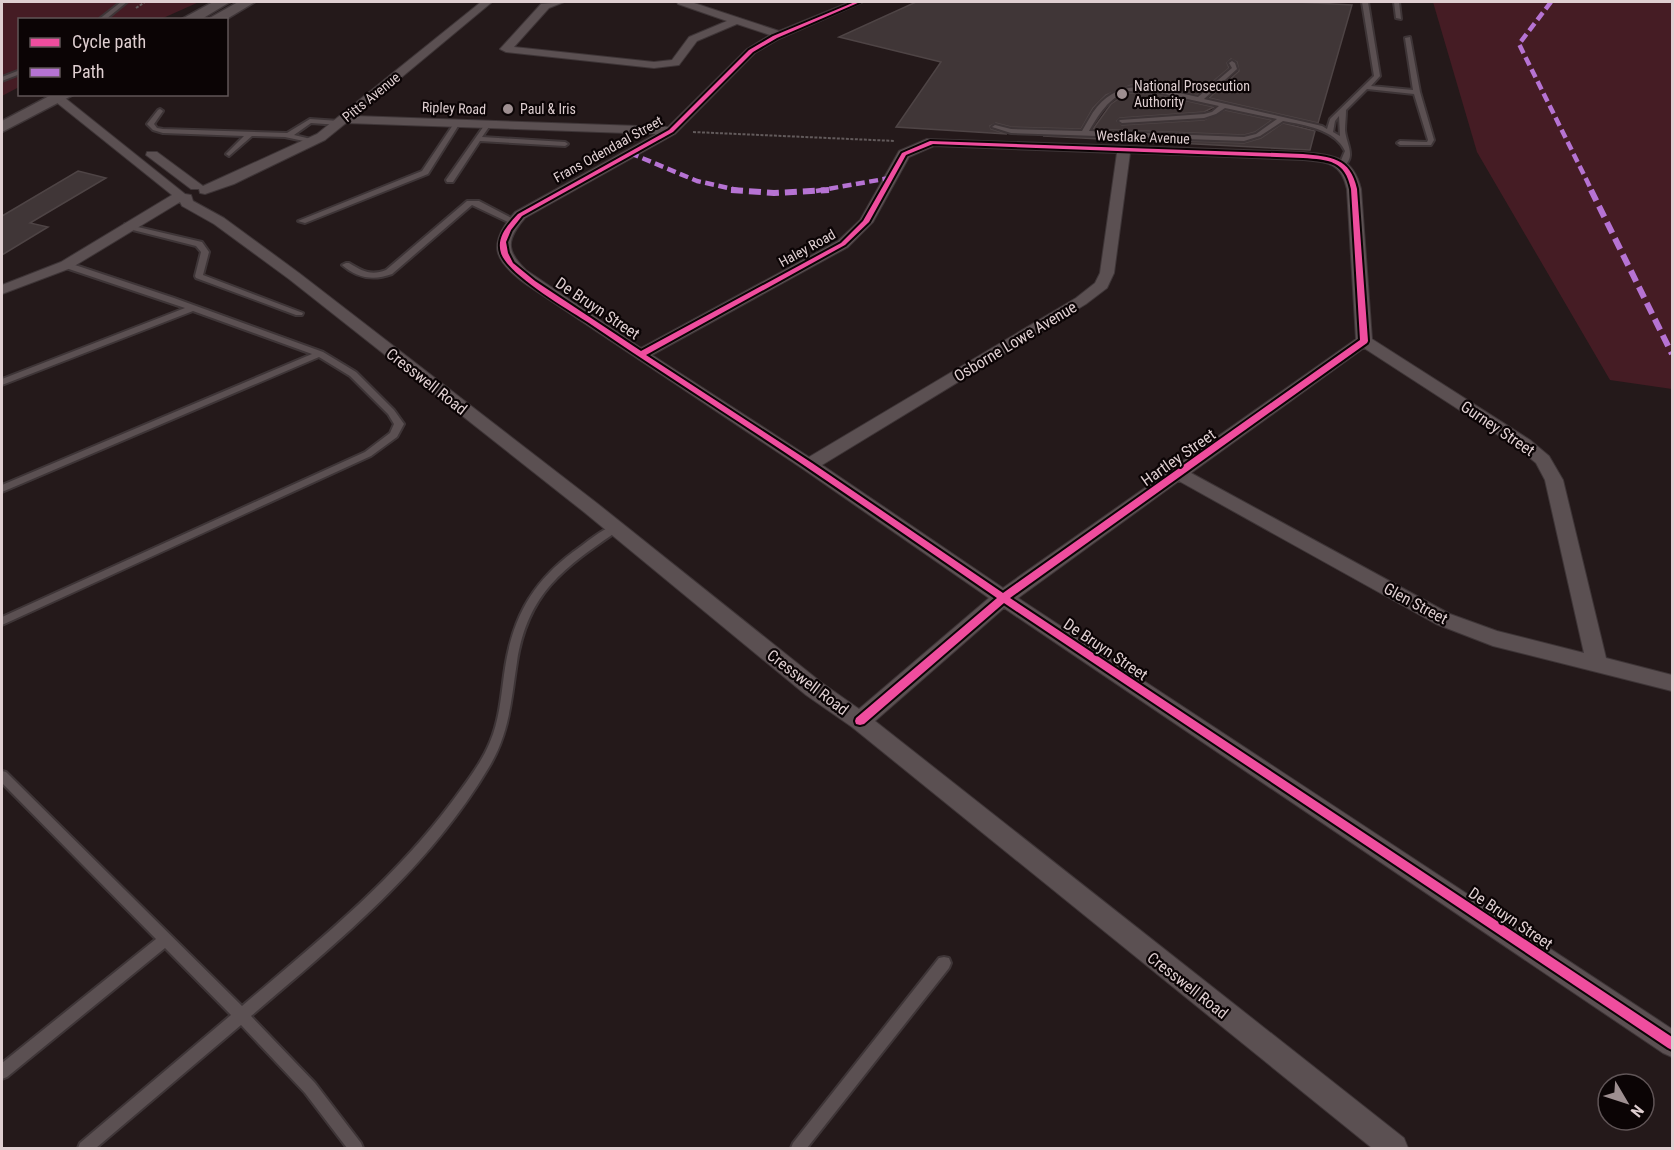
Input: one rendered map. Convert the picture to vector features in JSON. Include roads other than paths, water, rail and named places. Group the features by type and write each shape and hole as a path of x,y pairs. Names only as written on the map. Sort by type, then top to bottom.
{"main road":[{"path":"191,18 223,2"},
{"path":"217,18 248,2"},
{"path":"2,111 31,96"},
{"path":"2,127 62,96"}],"street":[{"name":"Pitts Avenue","path":"2,290 66,265 181,196 186,188 201,188 243,174 314,141 342,121 487,2"},
{"path":"560,2 542,4 506,49 670,65 681,58 693,39 738,20"},
{"path":"686,2 780,35"},
{"name":"Frans Odendaal Street","path":"513,221 533,206 671,131 751,51 780,35 858,2"},
{"name":"Cresswell Road","path":"62,96 201,188 219,221"},
{"name":"Cresswell Road","path":"62,96 187,203 219,221 294,276 615,528 814,689 860,721 1394,1149"},
{"name":"Ripley Road","path":"342,121 671,131"},
{"name":"Haley Road","path":"640,355 843,244 867,222 904,154 932,142 955,143"},
{"name":"Westlake Avenue","path":"955,143 1303,156 1337,162"},
{"name":"Osborne Lowe Avenue","path":"809,465 1042,325 1102,285 1107,273 1124,151"},
{"path":"1337,162 1353,178 1364,341"},
{"name":"De Bruyn Street","path":"513,221 504,234 501,249 511,266 525,276 1672,1044"},
{"name":"Hartley Street","path":"860,721 1003,598 1364,341"},
{"name":"Gurney Street","path":"1364,341 1524,444 1542,460 1554,480 1597,664"},
{"name":"Glen Street","path":"1180,474 1443,619 1493,638 1672,683"}],"lane":[{"path":"103,18 123,2"},
{"path":"1330,131 1332,120 1377,76 1365,2"},
{"path":"1396,2 1399,18"},
{"path":"1400,143 1424,145 1429,144 1431,140 1417,92 1408,38"},
{"path":"1200,99 1235,68 1232,63"},
{"path":"2,79 18,73"},
{"path":"1366,87 1417,92"},
{"path":"1084,133 1099,108 1121,91 1148,89 1283,118 1330,131 1344,142"},
{"path":"1122,121 1204,116 1214,114 1224,105"},
{"path":"160,111 150,124 156,129 288,136 314,141"},
{"path":"1337,162 1348,151 1342,131 1343,111"},
{"path":"995,127 1011,131 1244,139 1258,135 1283,118"},
{"path":"288,136 310,121 342,121"},
{"path":"302,221 425,172 457,123"},
{"path":"450,180 488,124"},
{"path":"229,154 250,134"},
{"path":"478,139 565,144"},
{"path":"346,265 364,276 374,277 389,272 470,203 476,203 513,221"},
{"path":"128,226 199,244 205,252 199,276 299,313"},
{"path":"2,621 368,454 394,435 399,424 391,412 353,374 320,354 66,265"},
{"path":"2,382 193,308"},
{"path":"2,489 320,354"},
{"path":"85,1149 349,925 397,878 452,812 497,740 505,705 513,648 528,608 558,568 615,528"},
{"path":"2,776 241,1015 310,1088 356,1149"},
{"path":"2,1072 166,939"},
{"path":"798,1149 944,963"}],"place":[{"name":"National Prosecution Authority","path":"1122,94"},
{"name":"Paul & Iris","path":"508,109"}]}
